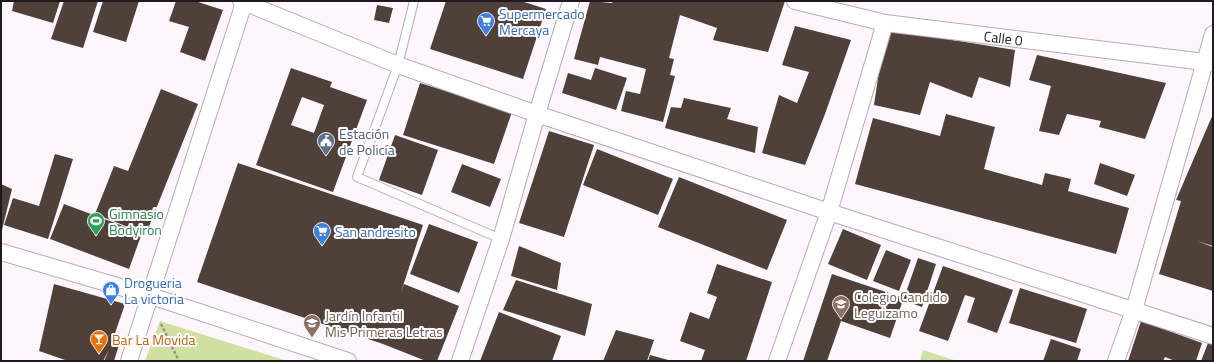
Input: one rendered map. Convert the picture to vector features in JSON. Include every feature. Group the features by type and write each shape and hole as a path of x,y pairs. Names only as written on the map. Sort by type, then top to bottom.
{"street":[{"path":"460,361 501,239 536,114 572,1"},
{"name":"Calle 0","path":"795,1 885,23 1208,62"},
{"path":"129,361 151,296 242,2 398,65 536,114 829,212 1213,336"},
{"path":"777,361 829,212 885,23"},
{"path":"1116,361 1134,310 1208,62 1213,34"},
{"path":"1,252 151,296 348,361"}],"lane":[{"path":"414,1 398,65 357,177 501,239"}],"path":[{"path":"151,296 160,321 179,361"}],"green space":[{"path":"160,321 287,361 145,361"},
{"path":"923,350 957,361 920,361"}],"building":[{"path":"14,1 60,1 53,23 12,11"},
{"path":"64,1 98,1 83,48 51,39"},
{"path":"103,1 139,1 126,42 93,32"},
{"path":"176,1 195,1 223,10 205,61 180,52 189,27 169,21"},
{"name":"Supermercado Mercaya","path":"446,1 521,1 546,9 523,79 430,49"},
{"path":"590,1 612,3 613,1 785,1 768,52 713,40 717,28 680,15 669,58 674,59 670,75 675,76 663,122 621,111 626,91 640,94 646,69 600,57 598,65 574,59"},
{"path":"377,5 393,8 389,23 374,20"},
{"path":"886,25 940,38 1015,50 1010,87 979,77 972,98 930,82 920,115 874,105"},
{"path":"795,26 851,40 805,165 762,153 779,95 797,103 809,72 782,65"},
{"path":"1037,55 1166,83 1145,139 1099,127 1101,121 1067,114 1059,135 1039,131 1051,86 1029,80"},
{"path":"291,68 332,82 330,87 367,100 333,192 256,165","holes":["302,97 324,105 314,133 291,125"]},
{"path":"595,68 627,78 616,110 562,93 568,73 591,80"},
{"path":"420,83 512,112 494,164 403,135"},
{"path":"161,89 198,104 146,234 95,214 114,166 128,171"},
{"path":"684,98 731,108 727,119 758,127 755,153 665,128 671,107 681,108"},
{"path":"946,114 995,127 984,169 1042,185 1045,173 1071,179 1068,191 1129,208 1116,254 855,184 873,118 940,136"},
{"path":"1213,114 1213,246 1197,241 1213,247 1213,291 1159,274 1181,201 1176,200"},
{"path":"549,131 594,145 564,237 519,223"},
{"path":"395,135 438,150 422,195 379,180"},
{"path":"597,149 673,179 658,215 583,185"},
{"path":"55,154 73,159 48,239 4,225 13,198 39,206"},
{"path":"238,163 423,225 401,292 404,284 459,306 437,361 426,361 383,344 197,282"},
{"path":"1100,163 1135,175 1127,196 1094,184"},
{"path":"462,164 501,179 490,207 451,192"},
{"path":"679,177 787,220 767,270 658,227"},
{"path":"1,184 12,189 2,230 1,230"},
{"name":"Gimnasio Bodyiron","path":"64,204 142,233 129,269 50,239"},
{"path":"429,224 478,242 459,293 410,274"},
{"path":"843,229 881,245 867,280 828,264"},
{"path":"519,246 561,263 557,290 511,276"},
{"path":"886,250 911,260 899,291 873,281"},
{"path":"918,258 936,264 922,307 903,300 890,338 841,321 827,361 803,361 832,274 904,298"},
{"path":"717,264 772,282 746,361 701,361 705,350 680,341 690,312 709,319 717,297 707,293"},
{"path":"943,266 1013,290 997,333 967,322 975,298 965,295 948,341 919,331"},
{"path":"516,280 592,304 585,336 503,310"},
{"path":"54,284 125,304 111,345 119,345 114,361 104,361 109,350 103,361 68,361 39,351"},
{"path":"1020,288 1087,309 1076,343 1009,323"},
{"path":"499,312 561,336 552,361 480,361"},
{"path":"1141,321 1202,343 1196,361 1175,361 1165,357 1163,361 1128,361"},
{"path":"616,330 654,340 647,361 603,361"},
{"path":"1210,338 1213,339 1213,361 1201,361"},
{"path":"1051,339 1081,349 1077,361 1043,361"},
{"path":"650,355 672,361 648,361"}],"place":[{"name":"Supermercado Mercaya","path":"486,36"},
{"name":"Estación de Policía","path":"326,156"},
{"name":"Gimnasio Bodyiron","path":"96,236"},
{"name":"San andresito","path":"322,246"},
{"name":"Drogueria La victoria","path":"111,305"},
{"name":"Colegio Candido Leguizamo","path":"841,319"},
{"name":"Jardín Infantil Mis Primeras Letras","path":"312,338"},
{"name":"Bar La Movida","path":"99,354"}]}
